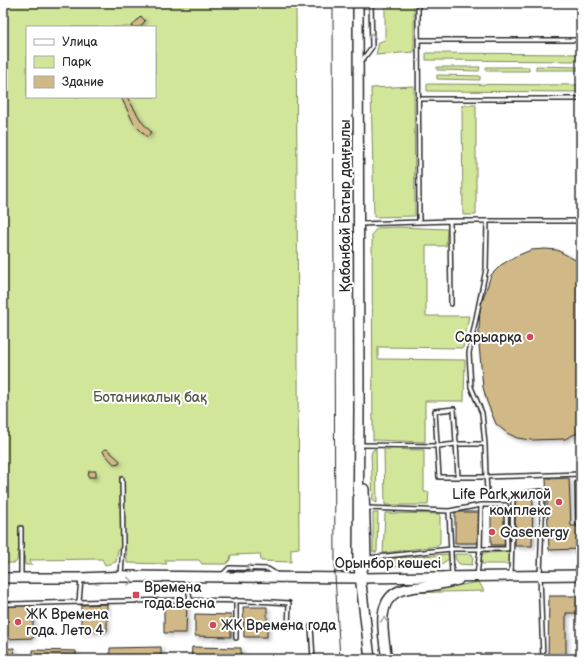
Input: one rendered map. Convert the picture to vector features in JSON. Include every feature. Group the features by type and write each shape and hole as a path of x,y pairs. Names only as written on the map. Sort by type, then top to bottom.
{"main road":[{"name":"Қабанбай Батыр даңғылы","path":"358,3 358,558 370,659"},
{"name":"Қабанбай Батыр даңғылы","path":"359,408 365,508 366,558 360,578"},
{"name":"Орынбор көшесі","path":"3,578 81,578 180,575 195,577"},
{"name":"Орынбор көшесі","path":"121,576 360,578 581,575"},
{"path":"385,659 386,653 383,615 387,602 391,596 401,590 436,585 475,576"}],"lane":[{"path":"359,65 372,47 371,3"},
{"path":"418,3 419,222"},
{"path":"418,40 581,40"},
{"path":"418,99 581,99"},
{"path":"359,224 450,221 581,221"},
{"path":"450,221 451,304"},
{"path":"487,221 486,270 468,353 471,387 482,413 487,489"},
{"path":"458,477 454,409 435,411 439,477 458,477 486,477 581,474"},
{"path":"362,444 438,446 456,444 485,444"},
{"path":"121,576 123,545 122,479"},
{"path":"581,482 577,483 578,524 581,524"},
{"path":"511,576 513,498 523,493 541,491 543,492 540,575 543,659"},
{"path":"365,508 449,511 481,506 506,505 507,549 450,549 366,558"},
{"path":"475,576 480,549 481,506"},
{"path":"449,511 452,576"},
{"path":"21,528 21,578"},
{"path":"92,577 106,581 159,581 173,577"},
{"path":"190,600 190,593 195,577"},
{"path":"79,602 81,578"},
{"path":"3,604 190,600 236,600 289,603 288,628"},
{"path":"236,600 236,638"},
{"path":"310,626 313,659"}],"green space":[{"name":"Ботаникалық бақ","path":"3,3 296,3 299,548 291,549 291,562 261,561 260,554 231,555 230,560 226,564 202,564 199,560 165,560 167,564 127,563 126,549 118,549 116,562 105,565 102,559 30,560 32,565 25,565 24,550 18,550 17,561 15,563 3,563"},
{"path":"385,3 414,3 414,52 376,55 379,42 385,40"},
{"path":"426,53 581,54 581,61 426,60"},
{"path":"536,66 579,67 579,70 536,70"},
{"path":"437,67 480,67 479,71 437,70"},
{"path":"486,67 529,67 529,71 486,71"},
{"path":"437,75 480,76 480,80 437,79"},
{"path":"427,84 581,85 581,92 427,91"},
{"path":"414,86 415,216 374,217 371,88"},
{"path":"462,105 476,105 476,215 463,215"},
{"path":"398,227 447,229 446,246 426,246 426,316 469,316 463,348 378,347 378,359 465,360 464,401 425,401 425,442 373,440 372,234 377,228"},
{"path":"376,449 377,503 373,501 371,454 373,450"},
{"path":"384,449 424,450 424,492 429,492 428,505 385,505"},
{"path":"373,513 378,513 377,552 373,552"},
{"path":"385,513 440,514 440,543 438,546 383,553"},
{"path":"511,552 511,559 508,564 482,564 481,557 483,553"},
{"path":"448,554 449,559 440,565 385,567 385,559"},
{"path":"455,554 472,554 472,565 459,564 455,558"},
{"path":"479,582 484,591 402,593 444,588"}],"building":[{"path":"141,16 145,21 141,26 132,26"},
{"path":"121,98 128,98 142,122 151,132 147,137 134,124"},
{"name":"Сарыарқа","path":"531,250 557,250 581,263 581,431 565,439 531,440 517,438 507,433 496,424 487,402 483,387 479,345 480,308 491,275 501,265 514,257"},
{"path":"107,449 120,461 119,463 114,464 103,452 103,450"},
{"path":"89,471 96,471 96,477 88,477"},
{"name":"Life Park,жилой комплекс","path":"569,478 571,526 581,526 581,549 549,550 546,479"},
{"path":"515,498 533,498 532,546 515,546"},
{"path":"491,508 505,508 505,545 491,545"},
{"path":"455,512 479,512 479,543 455,543"},
{"path":"549,596 581,596 581,613 566,613 566,659 548,659"},
{"path":"164,603 187,603 186,633 164,633"},
{"path":"107,604 107,631 81,632 81,605"},
{"name":"ЖК Времена года. Лето 4","path":"3,605 33,605 33,638 4,639"},
{"path":"243,607 267,607 267,637 244,637"},
{"name":"ЖК Времена года","path":"195,614 231,615 231,637 195,636"},
{"path":"161,647 161,659 110,659 110,648"},
{"path":"192,647 241,648 241,659 191,659"},
{"path":"14,648 15,659 3,659 3,649"},
{"path":"33,650 76,651 76,659 33,659"},
{"path":"268,657 302,657 303,659 268,659"}],"tram line":[{"path":"333,3 335,575 340,659"}],"place":[{"name":"Сарыарқа","path":"530,337"},
{"name":"Life Park,жилой комплекс","path":"559,502"},
{"name":"Gasenergy","path":"492,532"},
{"name":"Времена года.Весна","path":"136,595"},
{"name":"ЖК Времена года. Лето 4","path":"18,622"},
{"name":"ЖК Времена года","path":"213,625"}]}
